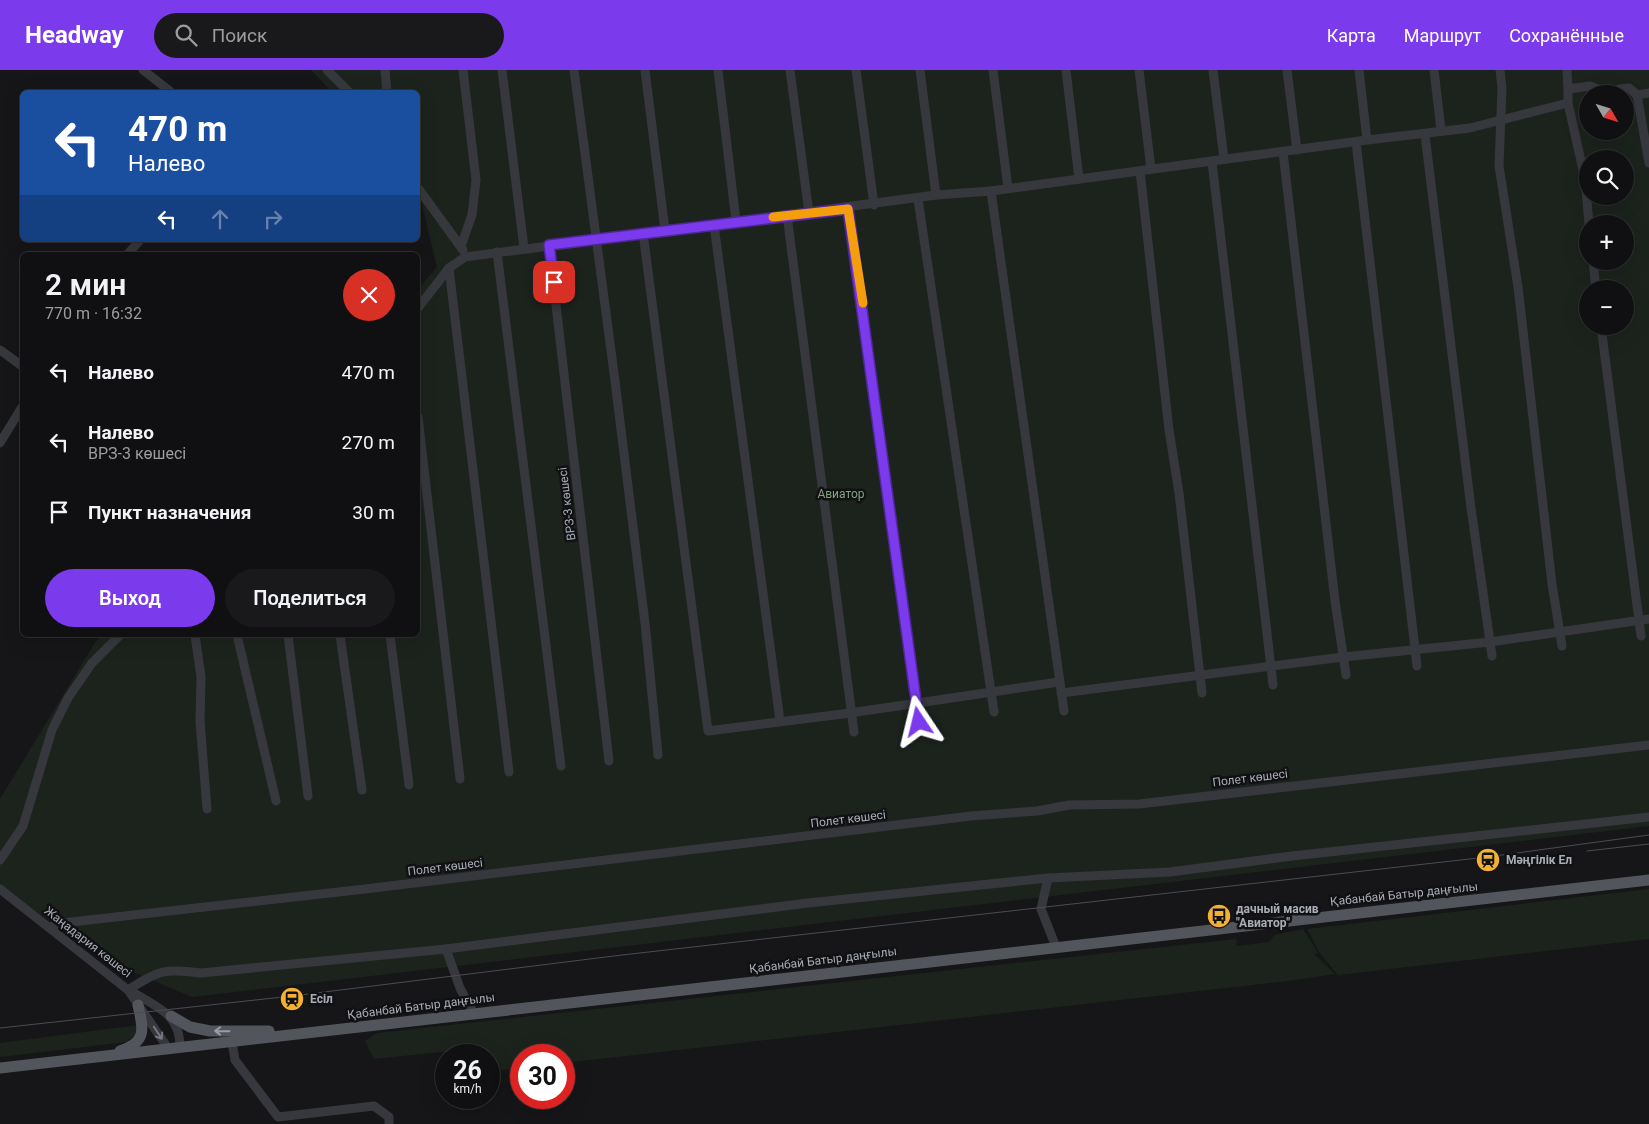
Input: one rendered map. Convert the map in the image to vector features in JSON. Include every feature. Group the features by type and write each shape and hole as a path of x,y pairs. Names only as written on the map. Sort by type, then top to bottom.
{"main road":[{"name":"Қабанбай Батыр даңғылы","path":"0,1068 1649,880"},
{"path":"105,1055 130,1048 140,1039 143,1029 138,1005"},
{"path":"171,1016 190,1028 210,1030 324,1031"}],"street":[{"path":"143,70 168,90"},
{"path":"327,70 347,90"},
{"path":"385,70 387,90"},
{"path":"461,246 472,215 476,180 462,70"},
{"path":"502,70 524,248"},
{"path":"574,70 645,623 658,755"},
{"path":"645,70 665,230"},
{"path":"718,70 736,221"},
{"path":"790,70 809,213"},
{"path":"856,70 874,205"},
{"path":"920,70 936,196"},
{"path":"993,70 1008,188"},
{"path":"1066,70 1079,179"},
{"path":"1139,70 1151,169"},
{"path":"1213,70 1224,159"},
{"path":"1287,70 1297,150"},
{"path":"1359,70 1367,140"},
{"path":"1434,70 1441,130"},
{"path":"1500,70 1502,88 1499,120 1499,166 1518,287 1552,584 1562,646"},
{"path":"1567,70 1568,103 1585,179 1588,215"},
{"path":"1568,89 1590,86 1608,93 1629,88 1637,95 1649,163"},
{"path":"1637,95 1649,93"},
{"path":"420,305 448,268 465,257 736,221 991,191 1367,140 1425,135 1441,130 1470,128 1568,103"},
{"path":"1425,135 1492,656"},
{"path":"1356,142 1417,666"},
{"path":"1283,152 1346,675"},
{"path":"1212,162 1273,685"},
{"path":"1140,171 1202,693"},
{"path":"420,191 461,246 465,257"},
{"path":"991,191 1064,711"},
{"path":"918,199 994,712"},
{"path":"848,209 919,722"},
{"path":"788,215 850,713 854,732"},
{"path":"714,225 780,721"},
{"path":"643,233 708,731 850,713 1059,682"},
{"path":"130,252 138,242"},
{"name":"ВРЗ-3 көшесі","path":"549,245 609,761"},
{"path":"497,252 561,766"},
{"path":"448,268 509,772"},
{"path":"1602,335 1641,636"},
{"path":"0,350 20,365"},
{"path":"0,443 20,410"},
{"path":"420,434 460,780"},
{"path":"1060,693 1199,674 1270,668 1343,657 1490,642 1649,619"},
{"path":"0,860 22,826 52,730 68,698 92,663 118,637"},
{"path":"195,637 201,677 200,721 206,809"},
{"path":"237,637 276,801"},
{"path":"288,637 308,796"},
{"path":"340,637 362,790"},
{"path":"390,637 409,785"},
{"name":"Полет көшесі","path":"50,927 62,923 366,889 970,816 1038,811 1069,805 1139,804 1649,744"},
{"path":"174,1048 177,1026 171,1016 128,990 152,975 170,969 201,973 446,949 808,903 1048,878 1170,872 1292,856 1649,817"},
{"path":"1048,878 1040,909 1056,947"},
{"name":"Жаңадария көшесі","path":"0,889 128,990 174,1048"},
{"path":"446,949 460,988 474,1014"},
{"path":"232,1042 235,1060 278,1117 374,1106 389,1118 389,1124"}],"green space":[{"name":"Авиатор","path":"311,70 1649,70 1649,826 192,997 121,967 0,888 0,799 100,637 420,637 420,287 437,267 420,198 420,90 330,90"},
{"path":"1649,889 1649,939 1338,975 1319,952 1307,929"},
{"path":"1303,929 1318,953 1314,954 1335,974 1288,981 575,1062 575,1044 510,1044 510,1069 500,1070 500,1044 435,1044 435,1053 374,1059 365,1041 377,1033 1236,939 1237,946 1270,942 1274,935"},
{"path":"139,1025 137,1034 126,1042 0,1057 0,1043"}],"tram line":[{"path":"0,1028 292,996 622,955 1487,857 1649,835"},
{"path":"1587,851 1649,844"}],"slow traffic":[{"path":"773,217 848,209 863,303"}],"place":[{"name":"Мәңгілік Ел","path":"1488,860"},
{"name":"дачный масив \"Авиатор\"","path":"1219,916"},
{"name":"Есіл","path":"292,999"}],"route":[{"path":"554,282 549,245 848,209 868,340 919,722"}]}
